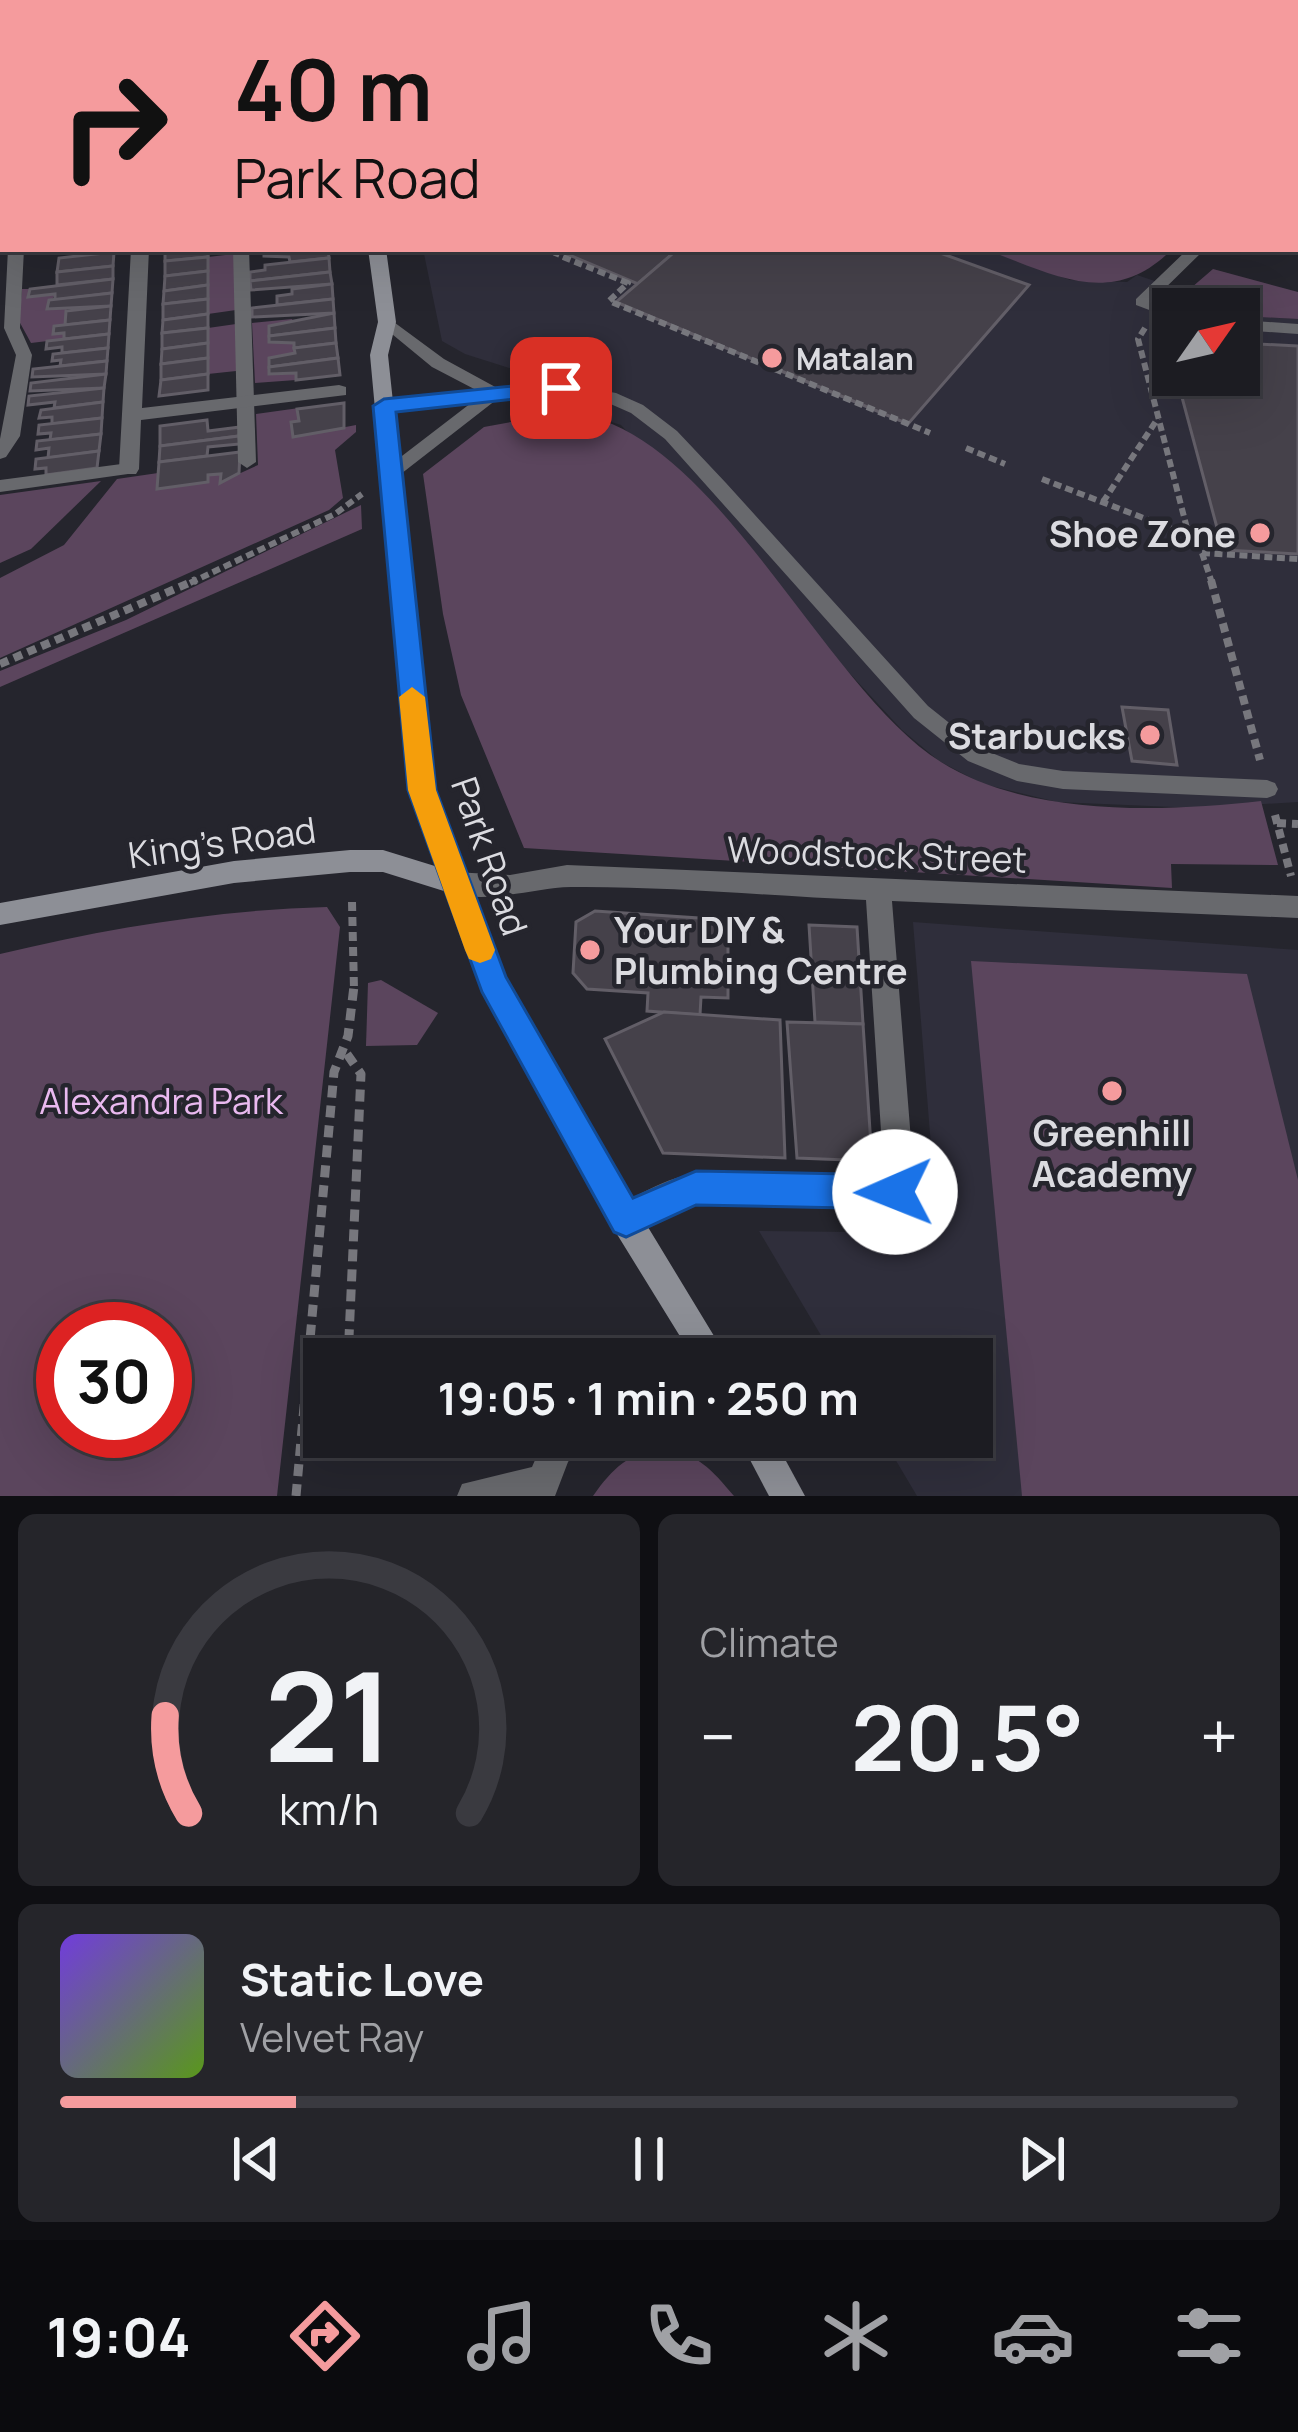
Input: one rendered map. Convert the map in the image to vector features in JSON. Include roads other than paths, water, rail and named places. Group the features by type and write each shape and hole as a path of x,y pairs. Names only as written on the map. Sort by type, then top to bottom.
{"street":[{"path":"129,469 140,252"},
{"name":"Park Road","path":"377,252 388,322 379,355 384,406 380,480 422,790 493,982 691,1338"},
{"path":"132,415 339,391"},
{"name":"King's Road","path":"0,914 234,872 350,861 383,861 453,883"},
{"name":"Woodstock Street","path":"453,883 510,886 567,876 1298,907"},
{"path":"626,1220 696,1188 895,1192 899,1178 878,891"},
{"path":"474,1496 540,1489 552,1458"},
{"path":"767,1458 788,1496"}],"lane":[{"path":"0,453 10,436 24,355 12,328 16,252"},
{"path":"241,252 248,462"},
{"path":"1157,288 1195,252"},
{"path":"388,322 438,363 494,393"},
{"path":"1260,326 1298,329"},
{"path":"384,406 561,388 637,409 720,487 921,712 975,755 1017,772 1063,780 1264,778"},
{"path":"380,480 494,393"},
{"path":"0,487 129,469"}],"place":[{"name":"Matalan","path":"772,358"},
{"name":"Shoe Zone","path":"1260,533"},
{"name":"Starbucks","path":"1150,735"},
{"name":"Your DIY & Plumbing Centre","path":"590,950"},
{"name":"Greenhill Academy","path":"1112,1091"}],"park label":[{"name":"Alexandra Park","path":"161,1100"}]}
